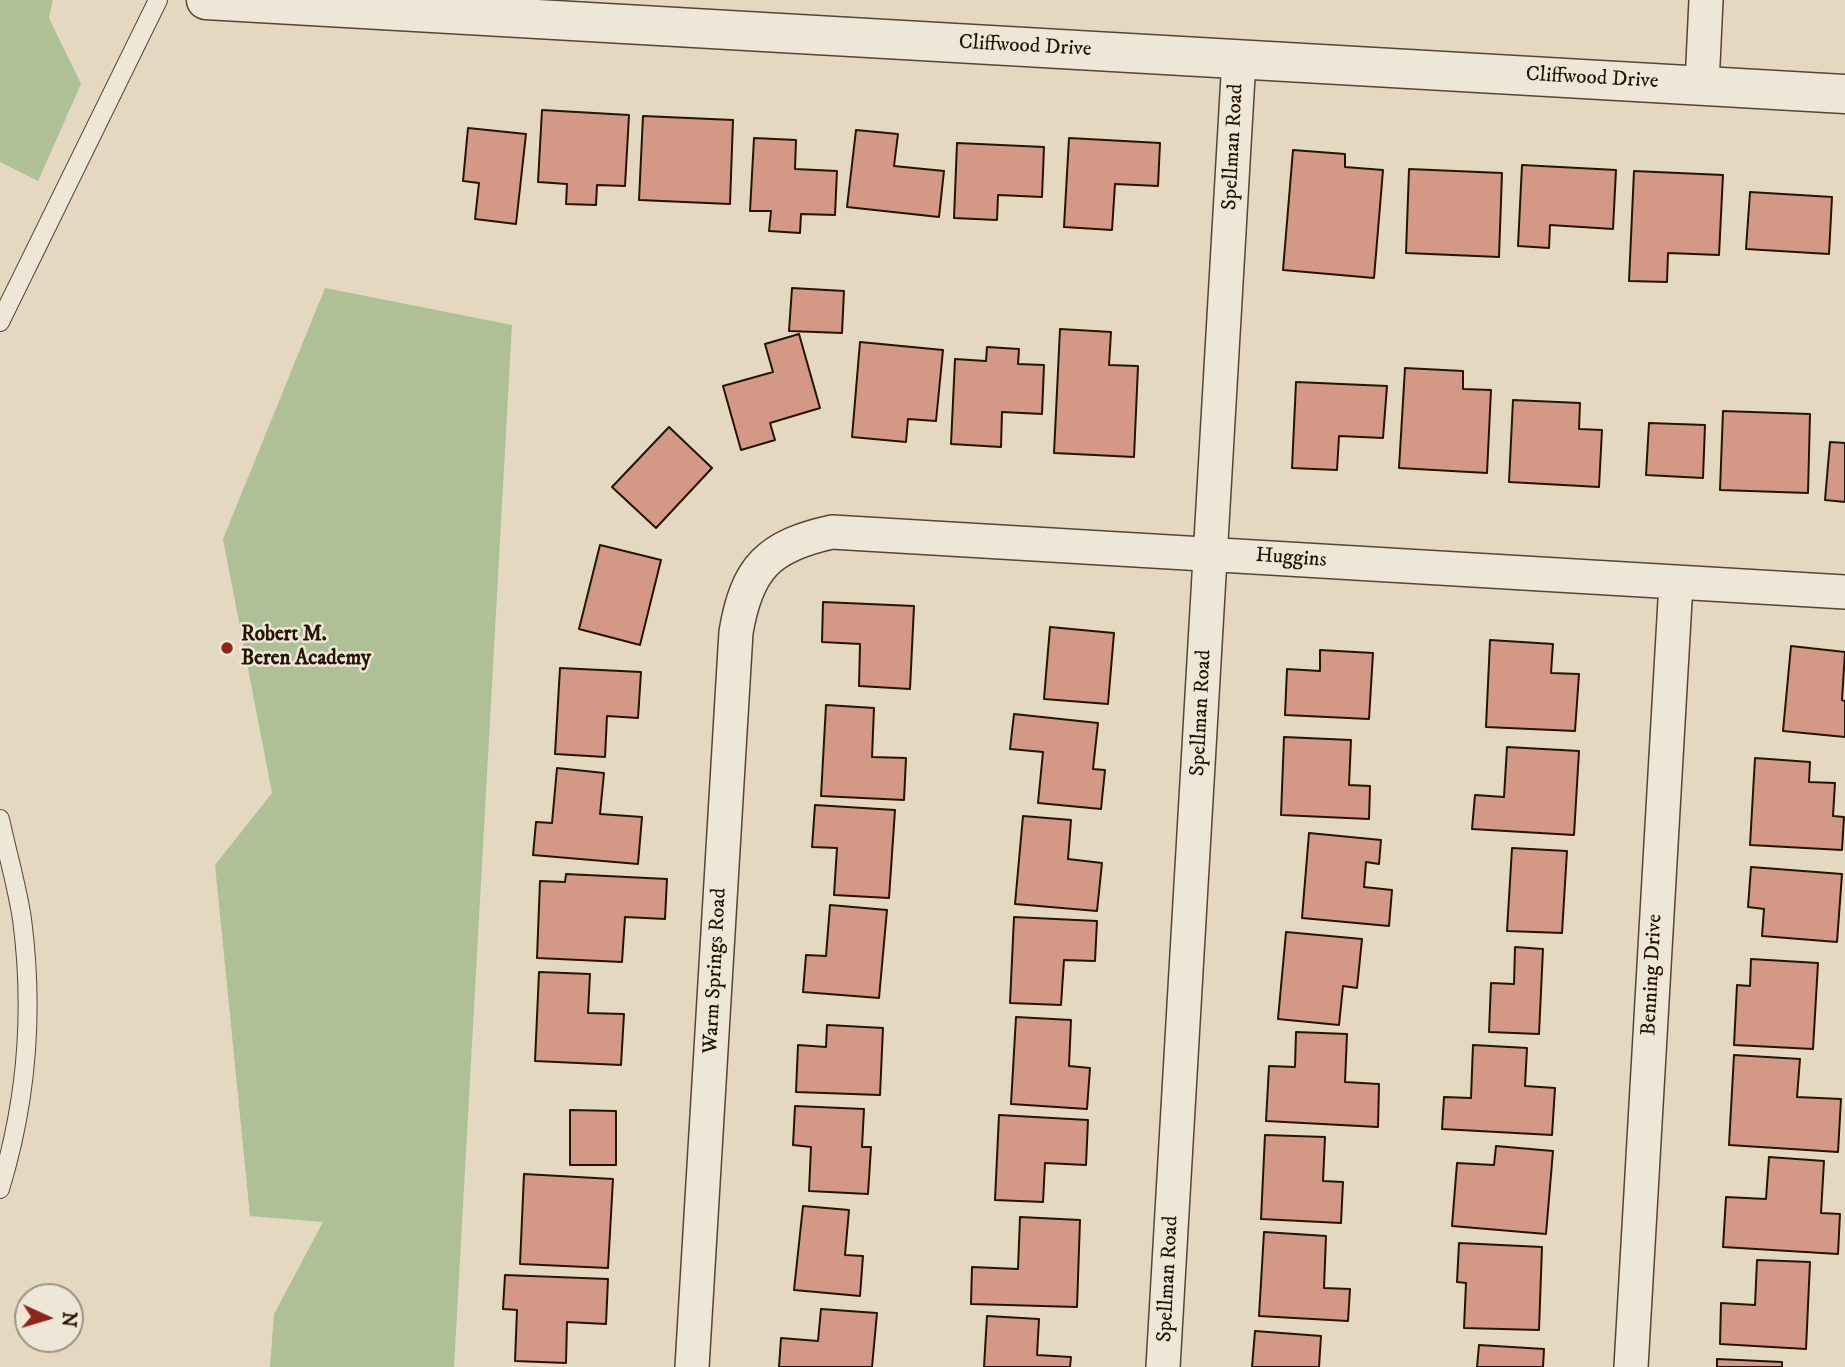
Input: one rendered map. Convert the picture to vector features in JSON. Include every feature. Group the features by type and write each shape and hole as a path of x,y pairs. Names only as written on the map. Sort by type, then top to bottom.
{"street":[{"name":"Cliffwood Drive","path":"206,0 1845,94"},
{"path":"1702,85 1706,0"},
{"name":"Spellman Road","path":"1163,1367 1239,59"},
{"name":"Huggins","path":"751,577 776,552 804,538 832,532 1845,593"},
{"name":"Warm Springs Road","path":"692,1367 736,632 741,601 751,577"},
{"name":"Benning Drive","path":"1631,1367 1676,583"}],"lane":[{"path":"0,322 158,0"},
{"path":"0,820 22,916 29,977 23,1102 0,1189"}],"green space":[{"path":"0,0 53,0 49,18 81,84 38,181 0,162"},
{"path":"325,288 512,325 454,1367 270,1367 274,1314 323,1222 250,1216 215,865 272,793 223,539"}],"building":[{"path":"542,110 629,115 625,186 597,185 596,205 566,204 567,184 538,182"},
{"path":"643,116 733,120 730,204 639,200"},
{"path":"468,128 526,134 516,224 475,219 479,183 463,181"},
{"path":"856,130 898,134 894,166 944,171 939,217 847,207"},
{"path":"754,138 796,140 795,169 837,171 835,215 801,214 800,233 769,231 771,211 750,211"},
{"path":"1069,138 1160,143 1158,186 1115,184 1112,230 1064,227"},
{"path":"957,143 1044,147 1042,197 998,195 997,220 954,218"},
{"path":"1293,150 1345,154 1345,167 1383,170 1374,278 1283,270"},
{"path":"1522,165 1616,170 1613,229 1550,225 1549,248 1518,246"},
{"path":"1409,169 1502,173 1499,257 1406,253"},
{"path":"1634,171 1723,175 1719,255 1668,253 1667,282 1629,281"},
{"path":"1750,192 1832,197 1829,254 1746,249"},
{"path":"792,288 844,291 842,333 789,331"},
{"path":"1060,329 1111,332 1109,365 1138,366 1134,457 1054,453"},
{"path":"799,334 820,408 770,423 775,440 741,450 723,386 773,372 765,344"},
{"path":"860,342 943,350 936,421 908,419 906,442 852,437"},
{"path":"987,347 1019,349 1018,364 1044,365 1042,414 1002,412 1001,447 951,444 955,359 986,361"},
{"path":"1405,368 1463,371 1463,389 1491,390 1487,473 1399,468"},
{"path":"1296,382 1387,386 1383,438 1339,436 1337,470 1292,468"},
{"path":"1513,400 1580,403 1579,429 1602,430 1599,487 1509,482"},
{"path":"1723,411 1810,414 1808,493 1720,490"},
{"path":"1649,423 1705,425 1703,478 1646,475"},
{"path":"669,427 712,468 656,528 612,487"},
{"path":"1830,442 1845,443 1845,502 1825,500"},
{"path":"600,545 661,560 640,645 579,629"},
{"path":"823,602 914,606 910,689 859,686 860,644 822,642"},
{"path":"1050,627 1114,633 1108,704 1044,699"},
{"path":"1490,640 1553,644 1551,673 1579,674 1575,731 1486,727"},
{"path":"1791,646 1845,652 1842,700 1845,701 1845,737 1783,731"},
{"path":"1320,650 1373,653 1369,719 1285,715 1287,669 1320,671"},
{"path":"560,668 641,672 638,718 607,716 605,757 555,754"},
{"path":"826,705 874,708 872,757 906,758 904,800 821,796"},
{"path":"1014,714 1098,723 1093,769 1105,770 1101,809 1038,803 1043,752 1010,749"},
{"path":"1284,737 1351,740 1349,785 1370,786 1369,819 1281,815"},
{"path":"1507,747 1579,751 1574,835 1472,829 1475,795 1504,797"},
{"path":"1755,758 1810,762 1809,782 1835,783 1833,816 1844,817 1842,850 1750,845"},
{"path":"557,768 604,773 600,814 642,817 638,864 533,855 536,822 552,823"},
{"path":"815,805 895,810 889,898 834,895 837,848 812,847"},
{"path":"1023,816 1071,820 1068,859 1102,863 1097,911 1015,904"},
{"path":"1309,833 1381,840 1379,864 1366,862 1364,887 1392,890 1389,926 1302,918"},
{"path":"1512,848 1567,851 1562,933 1507,931"},
{"path":"1751,867 1842,874 1837,942 1762,936 1764,909 1748,907"},
{"path":"566,874 667,879 665,919 625,917 622,962 537,958 540,881 565,882"},
{"path":"830,905 887,910 879,998 803,992 806,955 826,956"},
{"path":"1014,917 1097,921 1095,961 1064,960 1061,1005 1010,1003"},
{"path":"1286,932 1362,939 1357,988 1343,986 1339,1025 1278,1019"},
{"path":"1515,947 1543,949 1539,1034 1489,1032 1491,983 1514,984"},
{"path":"1751,959 1818,963 1813,1049 1734,1045 1737,985 1750,986"},
{"path":"539,972 590,974 588,1013 624,1014 621,1065 535,1061"},
{"path":"1016,1017 1071,1020 1069,1066 1090,1068 1087,1109 1011,1104"},
{"path":"827,1025 883,1028 880,1095 796,1092 798,1045 826,1047"},
{"path":"1296,1032 1347,1034 1345,1082 1379,1084 1378,1127 1266,1121 1269,1066 1295,1067"},
{"path":"1473,1045 1527,1048 1525,1086 1555,1088 1552,1135 1442,1129 1444,1097 1471,1098"},
{"path":"1734,1055 1800,1059 1797,1097 1841,1099 1838,1152 1729,1145"},
{"path":"795,1106 864,1109 862,1147 871,1147 868,1194 809,1191 811,1147 793,1145"},
{"path":"570,1110 616,1111 616,1165 570,1165"},
{"path":"999,1115 1088,1120 1086,1165 1045,1163 1043,1202 995,1200"},
{"path":"1265,1135 1325,1137 1323,1181 1343,1182 1341,1223 1261,1219"},
{"path":"1496,1146 1553,1151 1546,1234 1452,1226 1457,1163 1494,1165"},
{"path":"1769,1157 1824,1161 1821,1213 1840,1214 1838,1254 1723,1247 1726,1197 1766,1199"},
{"path":"524,1174 613,1179 608,1268 520,1264"},
{"path":"803,1206 849,1210 845,1255 863,1256 860,1296 794,1290"},
{"path":"1020,1217 1080,1220 1077,1307 971,1304 972,1267 1018,1269"},
{"path":"1264,1232 1326,1236 1324,1288 1350,1289 1348,1321 1259,1316"},
{"path":"1459,1243 1542,1247 1539,1330 1464,1328 1466,1283 1457,1282"},
{"path":"1757,1260 1810,1262 1806,1349 1720,1344 1721,1303 1755,1305"},
{"path":"505,1275 608,1279 606,1324 567,1322 566,1363 515,1361 517,1310 503,1309"},
{"path":"821,1309 877,1313 872,1367 779,1367 781,1338 818,1341"},
{"path":"987,1316 1039,1319 1037,1355 1071,1357 1070,1367 984,1367"},
{"path":"1255,1331 1321,1336 1319,1367 1252,1367"},
{"path":"1479,1345 1544,1349 1543,1367 1477,1367"},
{"path":"1717,1359 1782,1362 1782,1367 1717,1367"}],"place":[{"name":"Robert M. Beren Academy","path":"227,648"}]}
